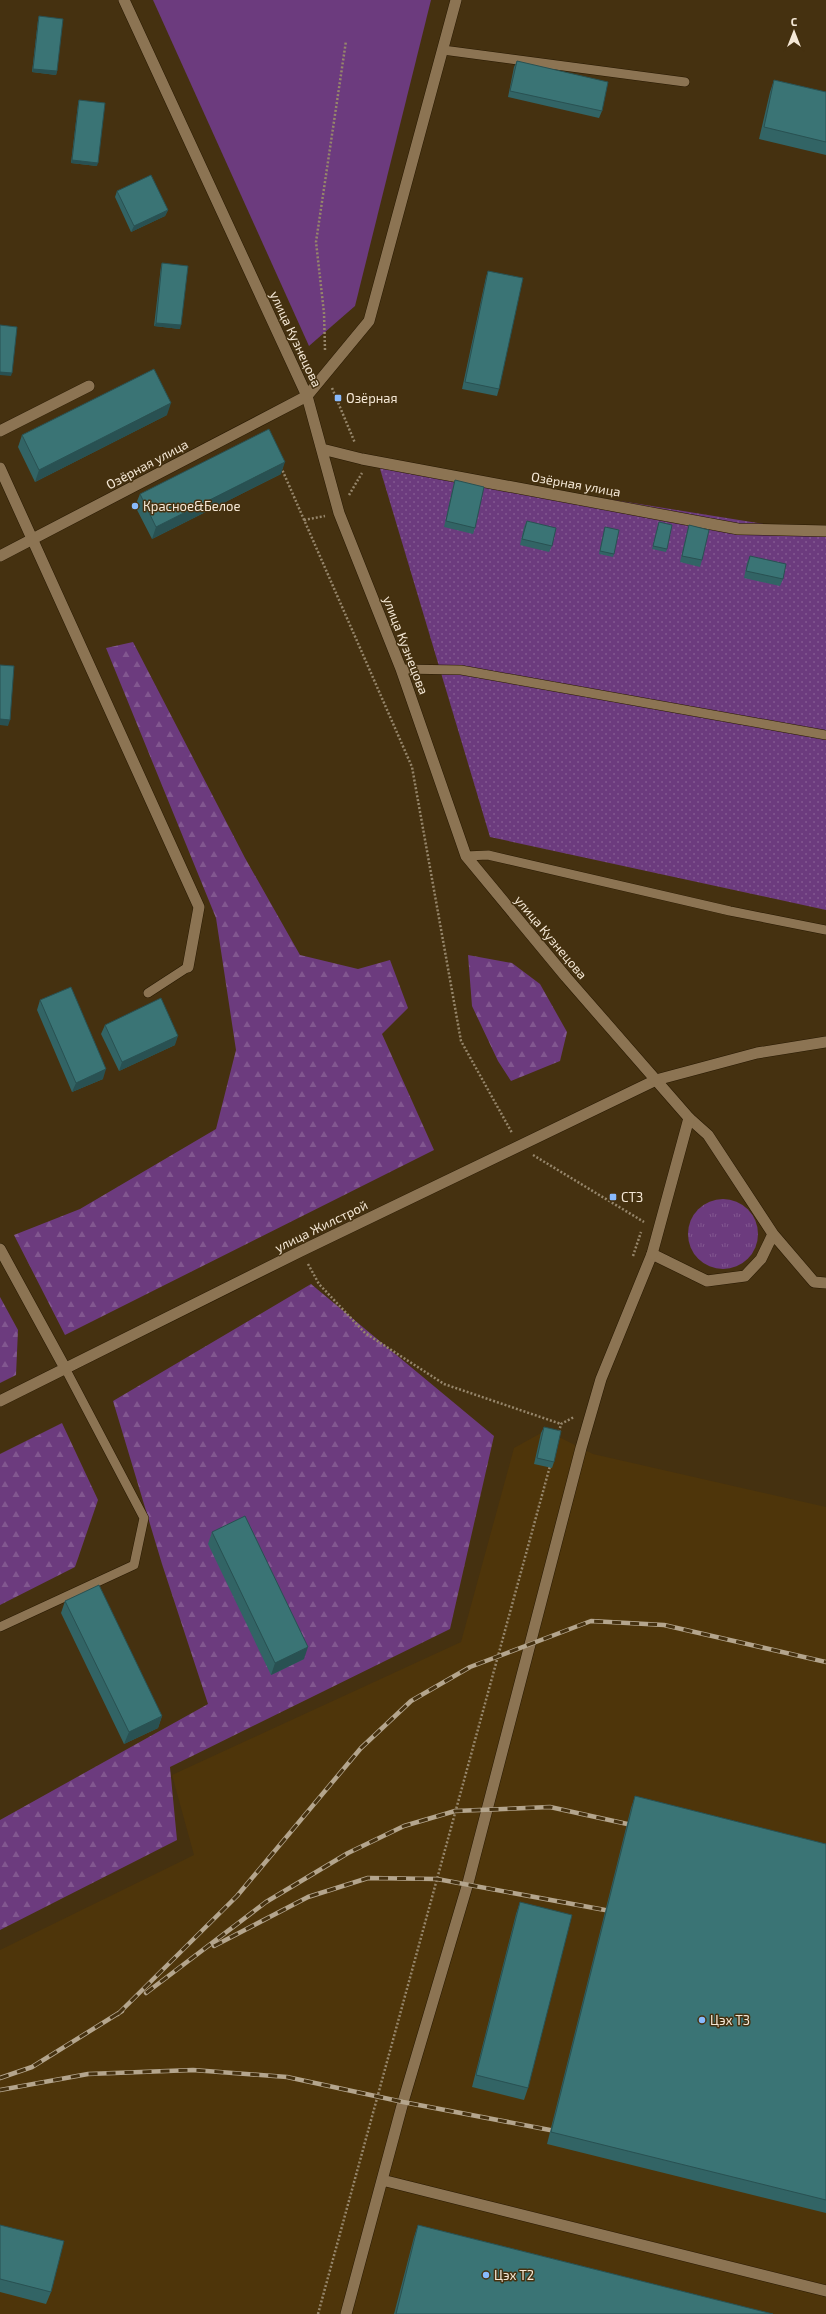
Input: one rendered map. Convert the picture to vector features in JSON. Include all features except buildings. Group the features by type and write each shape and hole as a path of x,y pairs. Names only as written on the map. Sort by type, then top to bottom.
{"street":[{"name":"улица Кузнецова","path":"124,0 307,396 339,513 401,669 466,856 656,1080 689,1118 708,1135 772,1234 814,1282 826,1282"},
{"path":"307,396 369,322 456,0"},
{"path":"0,431 89,386"},
{"name":"Озёрная улица","path":"0,556 307,396"},
{"name":"Озёрная улица","path":"322,449 362,459 738,529 826,531"},
{"path":"0,468 33,539"},
{"name":"улица Жилстрой","path":"0,1401 301,1252 656,1080 757,1053 826,1042"},
{"path":"346,2314 403,2102 468,1883 581,1448 601,1378 652,1254 689,1118"},
{"path":"652,1254 707,1281 745,1276 761,1259 772,1234"},
{"path":"0,1248 65,1368"},
{"path":"382,2180 826,2291"}],"lane":[{"path":"443,50 685,82"},
{"path":"33,539 199,908 188,967 148,993"},
{"path":"401,669 461,670 826,735"},
{"path":"466,856 488,855 730,912 826,930"},
{"path":"0,1627 134,1565 144,1518 65,1368"}],"path":[{"path":"304,520 339,513 364,469 362,459 326,373 324,313 316,242 346,41"},
{"path":"280,466 412,767 461,1041 520,1147 644,1220 631,1264"},
{"path":"301,1252 319,1284 365,1333 444,1384 561,1424 577,1416"},
{"path":"557,1438 561,1424"},
{"path":"318,2314 551,1461"}],"shaded area":[{"path":"541,1433 559,1437 593,1454 826,1507 826,2314 0,2314 0,1950 194,1855 172,1775 461,1642 514,1448"}],"green space":[{"path":"153,0 431,0 355,306 309,346"},
{"path":"378,462 826,534 826,910 490,837"},
{"path":"133,642 245,858 300,955 358,969 390,960 408,1008 382,1034 434,1150 65,1335 14,1235 80,1209 216,1129 236,1050 216,918 106,648"},
{"path":"468,955 512,963 540,984 567,1032 560,1061 511,1081 498,1061 472,1006"},
{"path":"723,1199 742,1205 752,1215 758,1234 752,1253 742,1263 723,1269 704,1263 694,1253 688,1234 694,1215 704,1205"},
{"path":"311,1284 494,1436 450,1629 170,1767 177,1840 0,1930 0,1820 208,1704 162,1564 113,1401"},
{"path":"0,1297 18,1330 16,1375 0,1383"},
{"path":"62,1423 98,1500 75,1567 0,1605 0,1454"}],"railway":[{"path":"118,2014 237,1896 361,1748 411,1701 470,1667 591,1621 664,1625 826,1662"},
{"path":"146,1993 266,1902 348,1853 404,1826 455,1811 550,1807 632,1825"},
{"path":"214,1946 308,1897 368,1878 437,1879 605,1910"},
{"path":"0,2078 32,2067 122,2011"},
{"path":"0,2090 88,2074 193,2070 287,2077 403,2102 550,2130"}],"place":[{"name":"Озёрная","path":"338,398"},
{"name":"Красное&Белое","path":"135,506"},
{"name":"СТЗ","path":"613,1197"},
{"name":"Цэх Т3","path":"702,2020"},
{"name":"Цэх Т2","path":"486,2275"}]}
